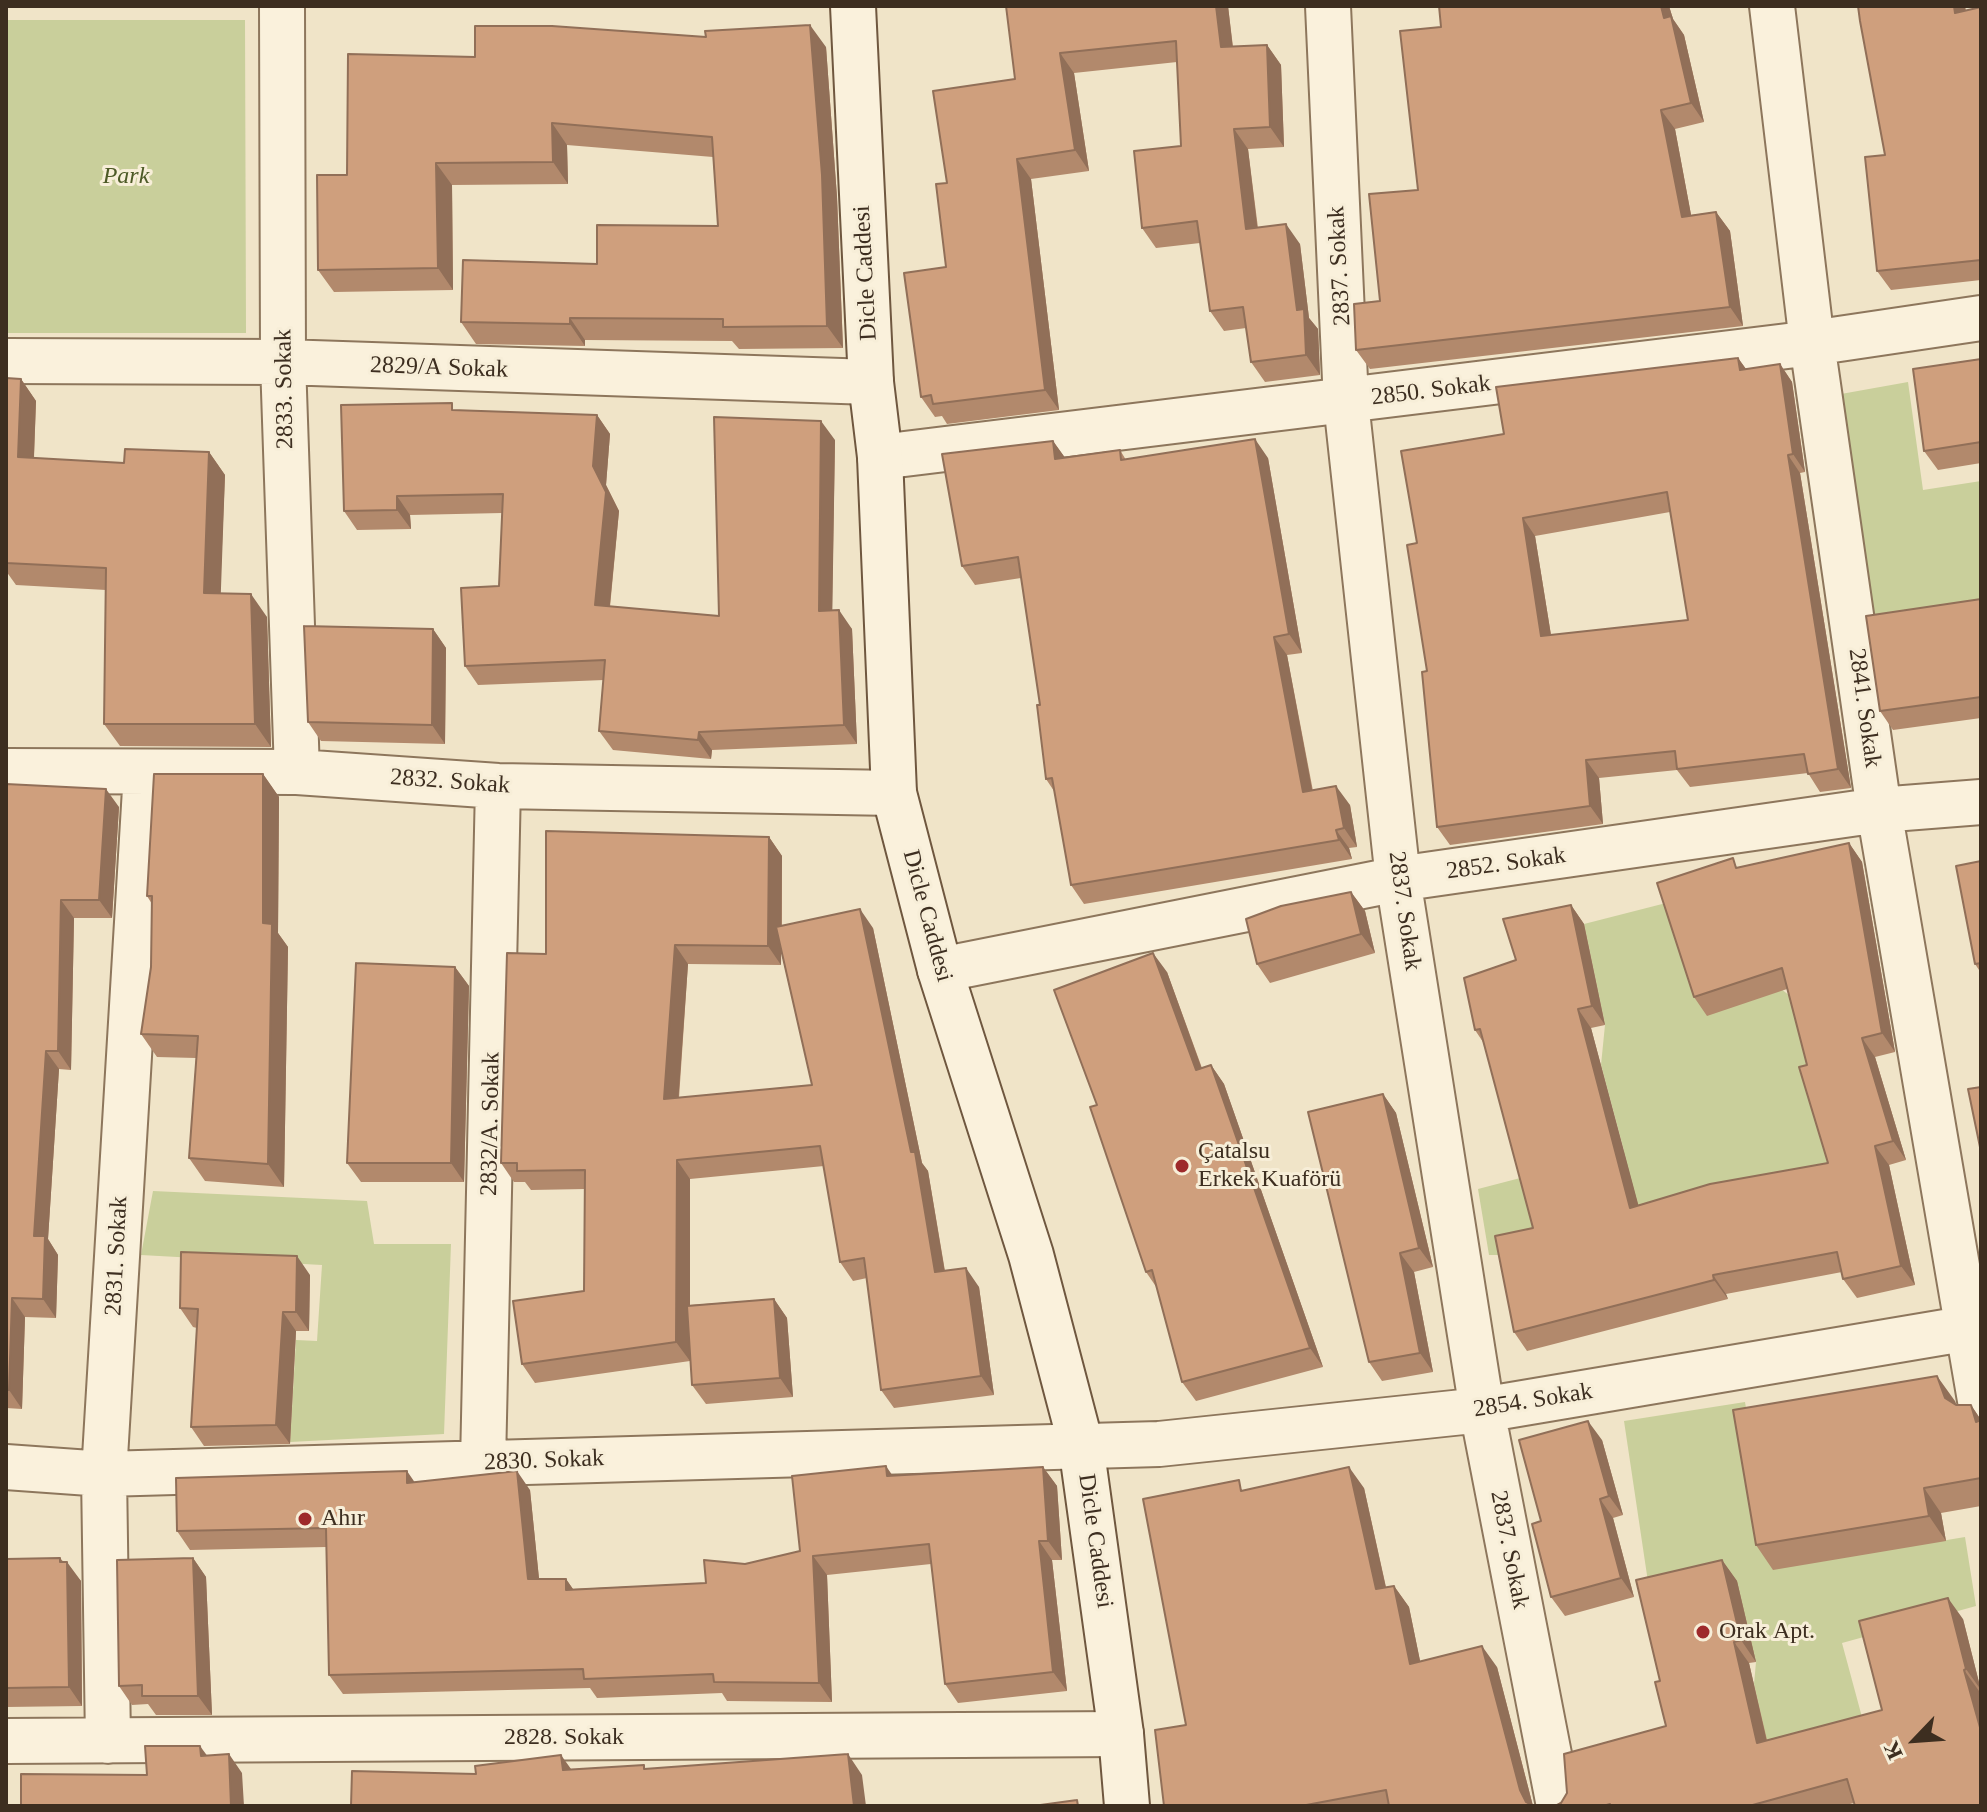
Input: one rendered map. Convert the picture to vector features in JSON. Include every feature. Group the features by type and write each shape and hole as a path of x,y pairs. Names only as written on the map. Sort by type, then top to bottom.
{"street":[{"name":"2833. Sokak","path":"282,6 283,362 297,772"},
{"name":"Dicle Caddesi","path":"853,6 871,382 880,457 894,793 940,970 1031,1255 1081,1445 1121,1734 1127,1806"},
{"name":"2837. Sokak","path":"1328,6 1346,402 1398,879 1482,1410 1559,1806"},
{"name":"2841. Sokak","path":"1772,6 1812,343 1879,810 1974,1327 1981,1406"},
{"name":"2850. Sokak","path":"880,457 1346,402 1812,343 1981,318"},
{"name":"2829/A Sokak","path":"6,361 283,362 871,382"},
{"name":"2832. Sokak","path":"6,771 297,772 498,786 894,793"},
{"name":"2831. Sokak","path":"108,1741 104,1474 146,772"},
{"name":"2832/A. Sokak","path":"483,1463 498,786"},
{"name":"2852. Sokak","path":"940,970 1398,879 1879,810 1981,802"},
{"name":"2854. Sokak","path":"1081,1445 1159,1444 1482,1410 1974,1327"},
{"name":"2830. Sokak","path":"6,1467 104,1474 1081,1445"},
{"name":"2828. Sokak","path":"6,1741 1121,1734"}],"green space":[{"name":"Park","path":"6,20 245,20 246,333 6,333"},
{"path":"1908,382 1923,490 1981,481 1981,611 1875,620 1841,394"},
{"path":"1670,902 1799,1003 1841,1179 1508,1255 1489,1255 1478,1189 1624,1151 1601,1065 1605,1025 1584,924"},
{"path":"153,1191 367,1201 374,1244 451,1244 444,1434 290,1442 296,1340 317,1341 322,1265 141,1255"},
{"path":"1745,1402 1773,1569 1965,1537 1976,1606 1842,1643 1866,1732 1771,1760 1754,1684 1756,1662 1651,1602 1624,1421"}],"building":[{"path":"1006,6 1216,6 1221,47 1267,45 1270,127 1234,129 1246,229 1286,224 1297,310 1304,309 1306,355 1251,362 1243,307 1210,311 1197,221 1142,228 1134,151 1181,146 1176,41 1060,53 1075,150 1017,159 1045,390 933,404 931,395 921,397 904,273 946,267 936,184 947,183 933,91 1015,79"},
{"path":"1439,6 1661,6 1664,18 1671,16 1691,103 1661,110 1682,217 1716,212 1730,307 1356,350 1354,304 1380,301 1369,194 1418,190 1400,31 1441,27"},
{"path":"1858,6 1954,6 1955,13 1981,7 1981,260 1877,271 1865,157 1885,155"},
{"path":"810,25 822,175 827,326 723,327 723,319 570,318 570,324 461,322 463,260 597,264 597,225 718,226 712,137 552,123 553,162 436,163 438,268 318,270 317,175 347,175 348,54 475,57 475,26 552,26 706,37 705,31"},
{"path":"1738,358 1740,370 1780,364 1793,454 1788,455 1838,769 1808,774 1804,754 1677,769 1675,751 1586,760 1590,806 1437,827 1422,672 1427,671 1407,545 1417,543 1401,451 1504,434 1496,387","holes":["1667,492 1688,620 1541,636 1523,518"]},
{"path":"1981,359 1981,442 1924,451 1913,369"},
{"path":"6,378 21,379 18,457 124,463 125,449 209,452 204,593 251,594 255,724 104,724 106,568 6,563"},
{"path":"452,403 452,410 597,415 593,466 606,492 595,605 719,616 714,417 821,421 819,611 839,610 844,725 699,732 698,740 599,731 605,660 465,666 461,588 499,586 503,494 397,496 397,510 344,511 341,405"},
{"path":"1255,439 1289,634 1274,637 1303,792 1336,786 1344,828 1336,830 1339,840 1071,885 1052,778 1046,779 1037,705 1040,705 1018,557 962,566 942,454 1053,441 1055,459 1120,450 1121,460"},
{"path":"1981,599 1981,697 1880,711 1866,616"},
{"path":"304,626 433,629 432,725 308,722"},
{"path":"154,774 263,774 263,923 272,924 268,1164 189,1158 198,1036 141,1034 151,967 152,896 147,896"},
{"path":"6,784 106,789 99,900 61,900 58,1051 46,1051 34,1236 45,1236 43,1299 12,1298 9,1390 6,1390"},
{"path":"546,831 769,837 768,946 675,945 664,1099 812,1085 776,927 860,909 911,1152 915,1152 935,1272 966,1268 981,1376 881,1390 864,1258 840,1262 820,1146 677,1160 676,1342 522,1364 513,1301 584,1291 585,1170 517,1171 517,1163 501,1163 507,953 546,954"},
{"path":"1849,843 1882,1033 1862,1038 1893,1141 1875,1146 1901,1266 1843,1279 1837,1252 1713,1275 1714,1280 1514,1332 1495,1236 1533,1228 1480,1029 1475,1030 1464,978 1516,960 1503,919 1571,905 1592,1006 1578,1009 1630,1208 1710,1184 1828,1163 1799,1067 1807,1065 1782,968 1694,997 1657,883 1733,858 1736,868"},
{"path":"1981,861 1981,963 1975,964 1956,866"},
{"path":"1351,892 1361,934 1257,964 1246,919 1281,906"},
{"path":"1153,953 1196,1070 1211,1065 1310,1348 1182,1382 1152,1270 1146,1272 1090,1107 1097,1105 1054,990"},
{"path":"356,963 455,967 451,1163 347,1163"},
{"path":"1981,1087 1981,1152 1968,1089"},
{"path":"1383,1094 1419,1248 1400,1253 1420,1353 1369,1362 1308,1112"},
{"path":"181,1252 297,1256 296,1312 283,1312 276,1425 191,1427 198,1309 180,1308"},
{"path":"774,1299 780,1378 692,1385 687,1306"},
{"path":"1937,1376 1945,1398 1956,1405 1971,1405 1976,1422 1981,1420 1981,1478 1924,1488 1929,1516 1756,1545 1733,1410"},
{"path":"1588,1421 1609,1496 1600,1499 1621,1578 1551,1597 1532,1524 1541,1521 1519,1440"},
{"path":"886,1466 887,1476 1043,1467 1048,1541 1039,1541 1053,1672 945,1684 929,1544 813,1556 819,1683 714,1682 713,1674 584,1679 583,1669 329,1675 326,1528 177,1531 176,1478 407,1471 407,1483 517,1471 528,1579 566,1579 566,1590 706,1583 704,1560 745,1564 800,1551 792,1476"},
{"path":"1349,1467 1376,1589 1394,1586 1410,1664 1482,1646 1520,1790 1526,1802 1533,1806 1389,1806 1386,1790 1301,1806 1164,1806 1155,1730 1186,1725 1143,1499 1239,1480 1241,1491"},
{"path":"60,1558 60,1562 67,1562 69,1687 6,1688 6,1559"},
{"path":"193,1558 198,1696 142,1696 142,1685 119,1686 117,1560"},
{"path":"1722,1560 1741,1640 1734,1642 1757,1743 1882,1710 1859,1621 1948,1598 1981,1731 1981,1806 1855,1806 1847,1779 1749,1806 1555,1806 1567,1793 1564,1754 1666,1726 1655,1682 1660,1681 1636,1580"},
{"path":"145,1746 200,1746 201,1756 229,1754 231,1806 21,1806 21,1774 147,1775"},
{"path":"848,1754 854,1806 351,1806 352,1771 476,1774 475,1766 561,1755 563,1770 644,1765 644,1769"},
{"path":"1077,1800 1078,1806 1033,1806"}],"place":[{"name":"Çatalsu Erkek Kuaförü","path":"1182,1166"},
{"name":"Ahır","path":"305,1519"},
{"name":"Orak Apt.","path":"1703,1632"}]}
